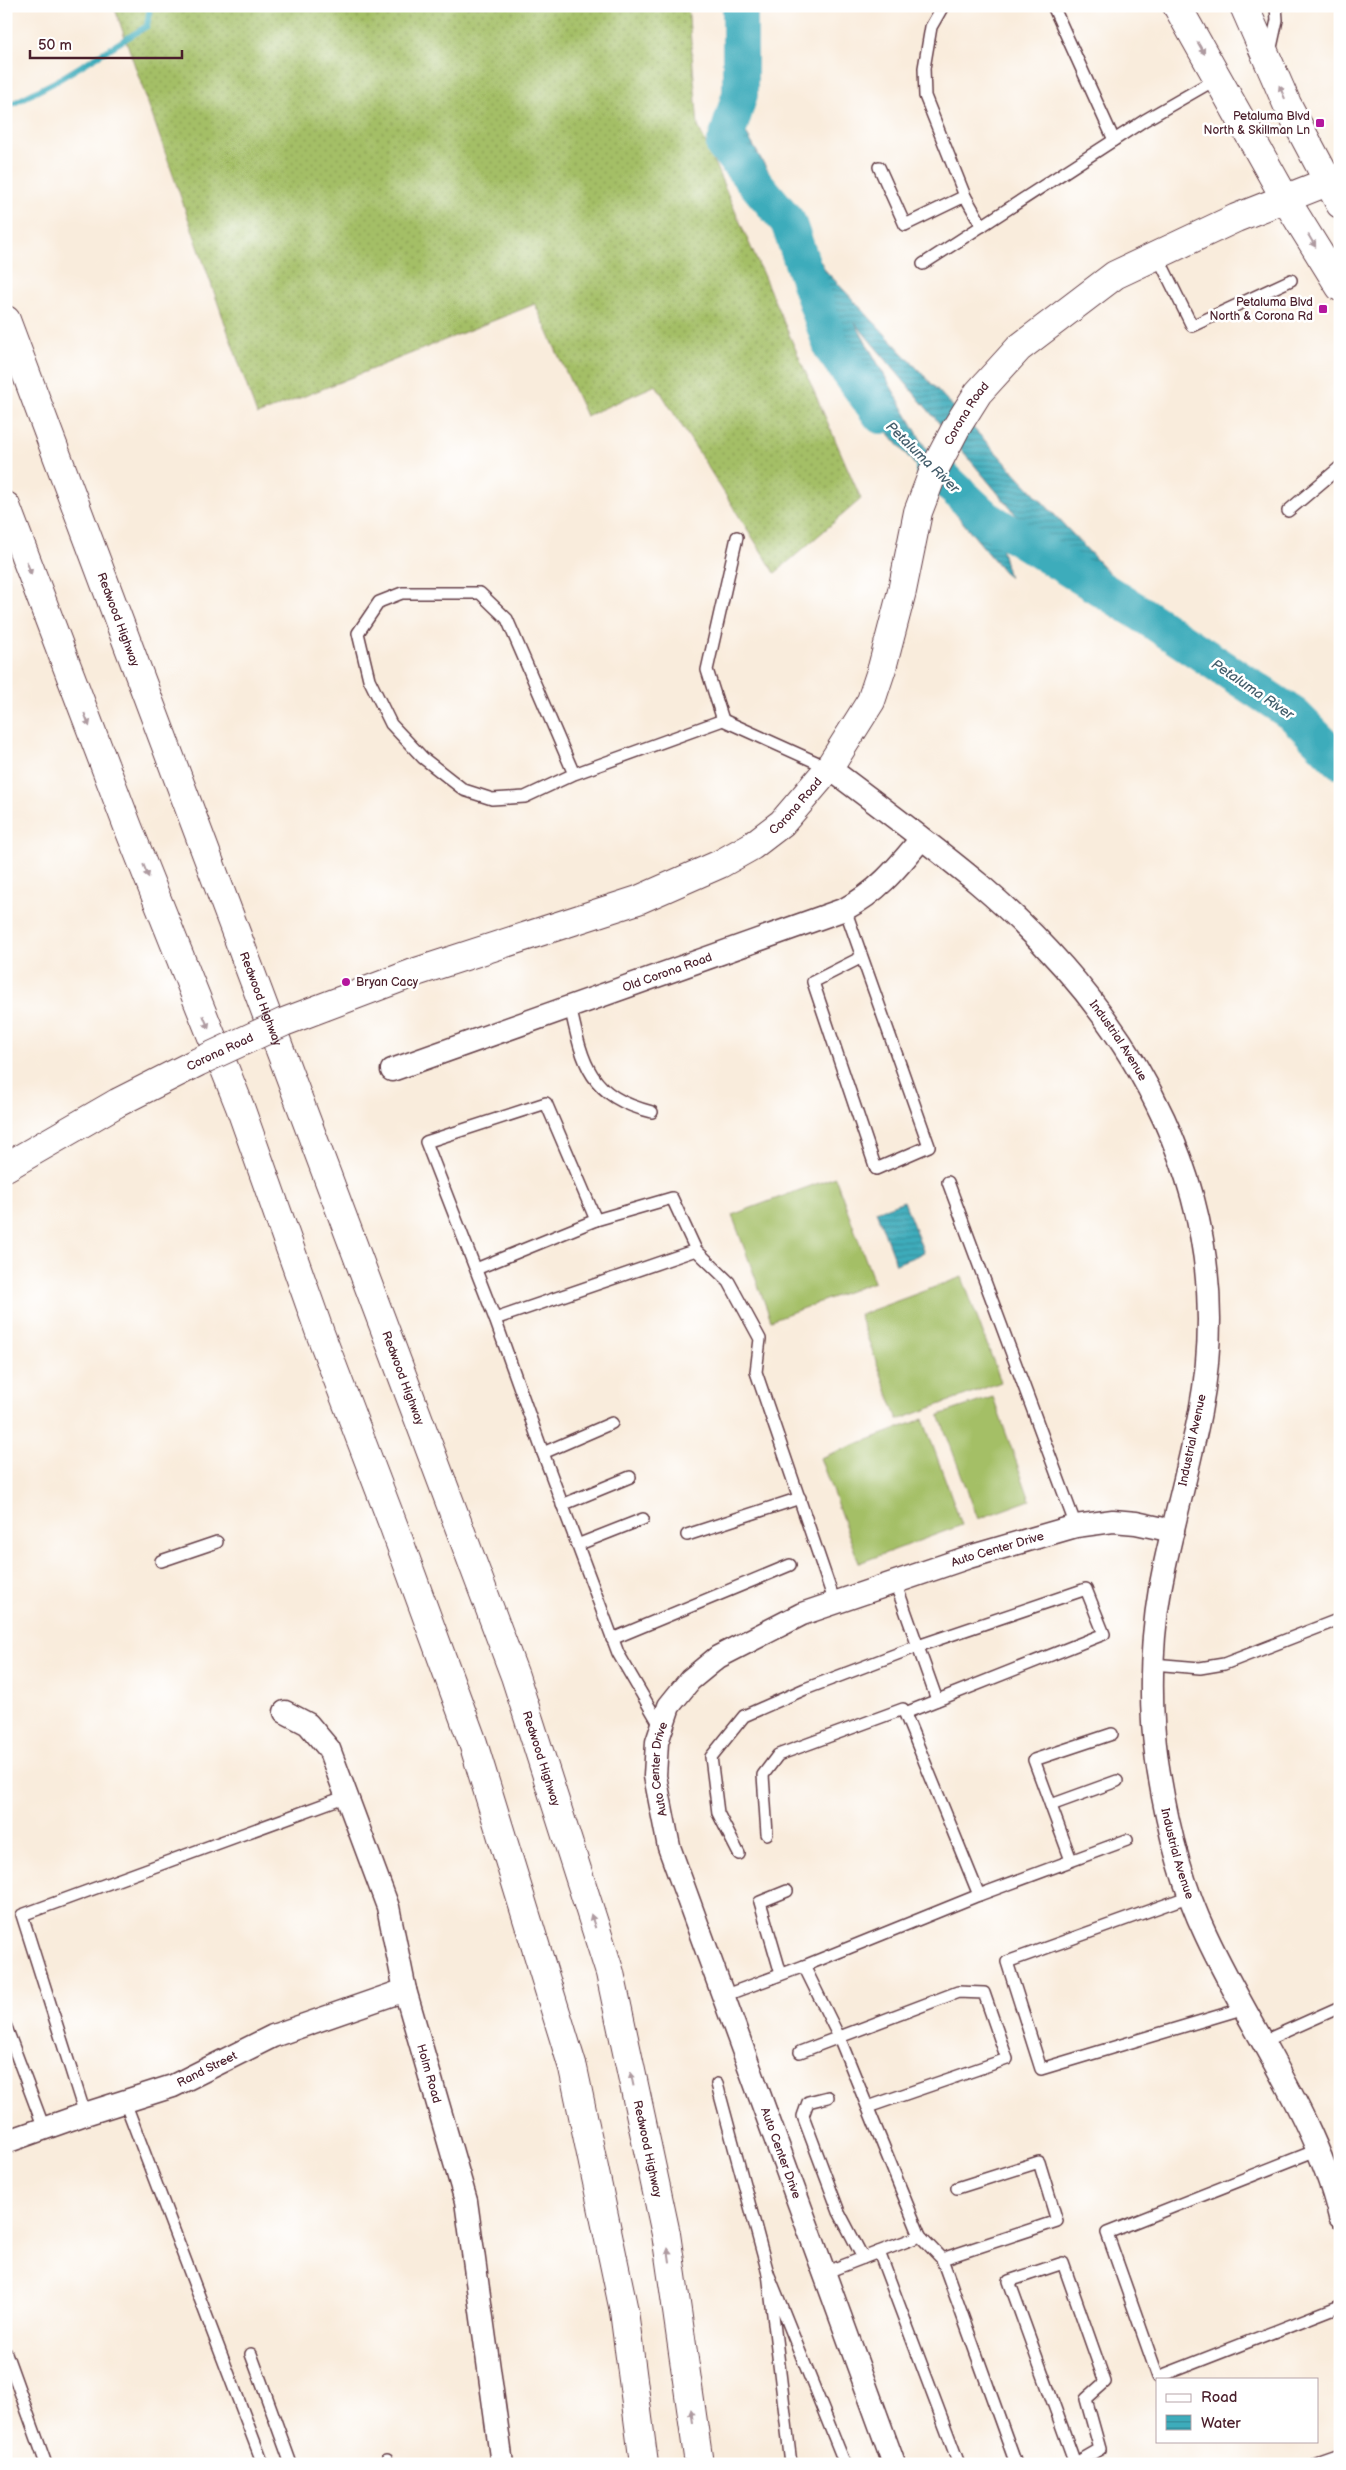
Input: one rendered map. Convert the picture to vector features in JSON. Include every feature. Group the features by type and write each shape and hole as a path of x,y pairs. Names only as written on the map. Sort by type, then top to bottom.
{"main road":[{"path":"1177,6 1286,200 1340,287"},
{"path":"1244,6 1287,104 1336,187"},
{"name":"Corona Road","path":"6,1167 117,1103 198,1062 284,1022 416,972 638,900 720,864 752,846 782,823 829,768 871,701 882,668 902,591 918,512 934,470 956,428 978,393 1019,348 1077,302 1115,275 1236,218 1286,200 1336,187"},
{"name":"Redwood Highway","path":"6,320 515,1676 610,1973 666,2234 700,2464"},
{"path":"6,506 128,827 240,1107 320,1333 398,1536 473,1743 573,2068 624,2311 644,2464"}],"street":[{"name":"Industrial Avenue","path":"829,768 980,885 1030,932 1074,980 1110,1028 1145,1081 1172,1134 1191,1186 1204,1246 1209,1285 1209,1327 1200,1410 1164,1567 1153,1664 1157,1757 1175,1850 1190,1896 1221,1966 1264,2040 1297,2104 1317,2150 1340,2217"},
{"name":"Old Corona Road","path":"392,1070 845,909 866,898 885,882 921,838"},
{"name":"Auto Center Drive","path":"894,2464 669,1847 655,1776 657,1742 669,1706 690,1680 718,1657 802,1614 969,1557 1076,1526 1113,1522 1136,1523 1173,1531"},
{"name":"Holm Road","path":"285,1712 308,1724 329,1750 388,1908 405,1990 466,2201 502,2464"},
{"name":"Rand Street","path":"6,2142 173,2086 273,2036 405,1990"}],"lane":[{"path":"943,6 931,27 924,68 925,96 965,196 982,226"},
{"path":"1053,6 1114,140"},
{"path":"1269,62 1277,20 1276,6"},
{"path":"923,264 1179,99 1218,78"},
{"path":"879,167 905,225 965,196"},
{"path":"1157,255 1192,326 1291,280"},
{"path":"1288,510 1340,467"},
{"path":"723,720 708,670 737,537"},
{"path":"574,774 507,619 480,593 402,593 379,602 358,633 368,679 391,724 422,758 464,790 492,799 525,797 574,774 723,720 829,768"},
{"path":"845,909 929,1146 876,1169 813,982 862,957"},
{"path":"570,1006 580,1052 587,1069 601,1087 621,1102 652,1112"},
{"path":"596,1220 546,1103 426,1142 495,1319 612,1639 618,1653 662,1729"},
{"path":"948,1182 1076,1526"},
{"path":"476,1269 596,1220 672,1198 696,1250 729,1282 760,1339 756,1372 835,1602"},
{"path":"495,1319 696,1250"},
{"path":"543,1453 612,1424"},
{"path":"562,1505 630,1477"},
{"path":"687,1535 800,1498"},
{"path":"577,1545 643,1519"},
{"path":"161,1561 217,1542"},
{"path":"612,1639 790,1565"},
{"path":"895,1582 937,1700"},
{"path":"740,1854 718,1813 712,1757 744,1716 805,1689 918,1646 1086,1589 1104,1634 905,1713"},
{"path":"1153,1664 1200,1668 1224,1664 1340,1620"},
{"path":"767,1834 763,1775 778,1755 904,1708 979,1895"},
{"path":"1072,1860 1034,1760 1112,1734"},
{"path":"1051,1805 1117,1781"},
{"path":"85,2114 22,1915 347,1796"},
{"path":"723,1996 804,1966 979,1895 1127,1840"},
{"path":"781,1974 760,1902 787,1891"},
{"path":"1190,1896 1007,1962 1041,2069 1245,2008"},
{"path":"804,1966 839,2037 920,2236 942,2259 1016,2464"},
{"path":"800,2052 958,1992 984,1993 1007,2059 868,2107"},
{"path":"1264,2040 1340,2007"},
{"path":"6,2027 44,2128"},
{"path":"717,2084 768,2272 845,2464"},
{"path":"828,2097 808,2102 803,2116 839,2212 863,2258"},
{"path":"126,2102 264,2464"},
{"path":"1317,2150 1107,2233 1158,2377 1340,2306"},
{"path":"942,2259 1057,2221 1038,2162 956,2188"},
{"path":"824,2273 920,2236"},
{"path":"879,2252 959,2464"},
{"path":"1063,2264 1106,2382 1086,2399 1100,2449 1075,2463 1009,2280 1063,2264"},
{"path":"768,2272 791,2464"},
{"path":"6,2353 46,2464"},
{"path":"251,2354 291,2464"},
{"path":"1317,2464 1340,2456"}],"green space":[{"path":"114,6 688,6 698,126 861,499 775,573 656,385 586,416 535,304 257,415"},
{"path":"835,1177 874,1282 771,1320 732,1215"},
{"path":"962,1277 1001,1382 898,1420 859,1315"},
{"path":"993,1397 1030,1500 978,1519 939,1415"},
{"path":"923,1419 962,1525 859,1563 820,1458"}],"water":[{"path":"733,6 754,6 746,133 826,271 1157,624 1340,750 1340,771 1269,711 1069,578 855,323 925,447 999,539 1009,578 862,401 804,264 723,138"},
{"path":"904,1201 924,1253 896,1264 876,1211"}],"waterway":[{"path":"6,107 53,83 147,26 150,6"},
{"name":"Petaluma River","path":"740,6 740,94 724,146 788,222 832,349 881,416"},
{"name":"Petaluma River","path":"933,468 986,518 1137,611 1294,715 1340,761"}],"place":[{"name":"Petaluma Blvd North & Skillman Ln","path":"1320,123"},
{"name":"Petaluma Blvd North & Corona Rd","path":"1323,309"},
{"name":"Bryan Cacy","path":"346,982"}]}
